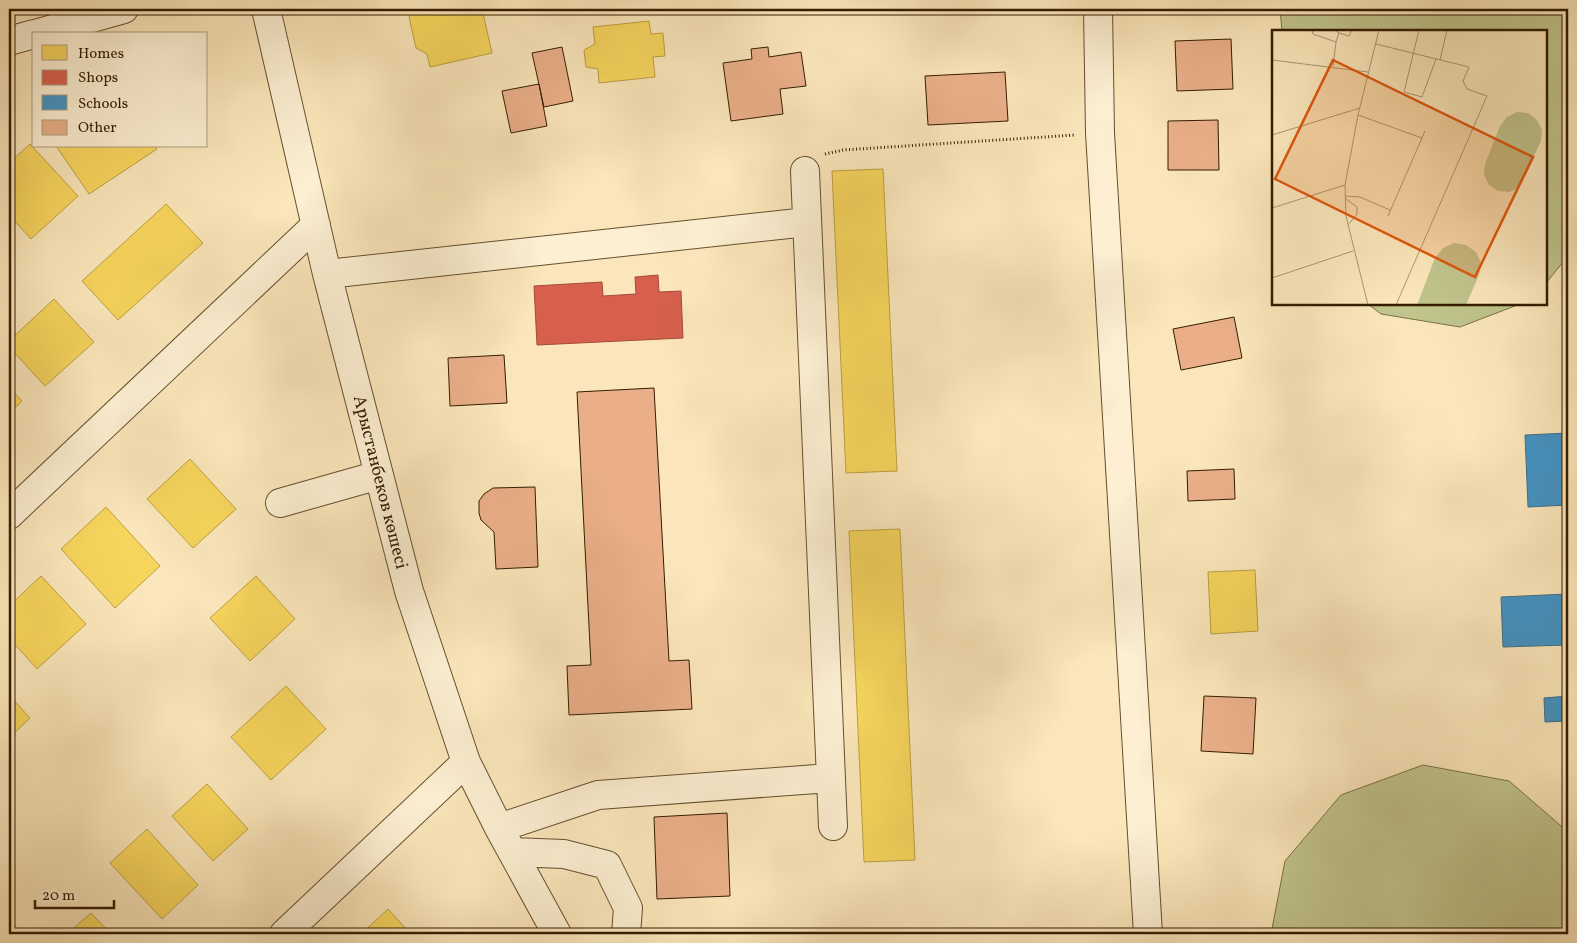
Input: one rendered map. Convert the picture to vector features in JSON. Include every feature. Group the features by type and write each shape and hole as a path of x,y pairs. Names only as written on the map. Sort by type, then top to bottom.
{"street":[{"path":"35,32 124,9"},
{"name":"Арыстанбеков көшесі","path":"266,9 327,274 409,591 466,762 499,828 557,934"},
{"path":"1098,9 1100,133 1148,934"},
{"path":"805,171 832,826"},
{"path":"327,274 807,222"},
{"path":"9,515 316,225"},
{"path":"280,503 379,475"},
{"path":"284,934 466,762"},
{"path":"499,828 598,795 830,778"},
{"path":"512,852 564,854 607,865 628,908 626,934"}],"path":[{"path":"805,171 818,156 843,150 1100,133"}],"green space":[{"path":"1280,9 1568,9 1568,256 1547,282 1547,30 1282,30"},
{"path":"1369,305 1517,305 1460,327 1381,314"},
{"path":"1423,765 1509,781 1568,832 1568,934 1271,934 1285,861 1341,795"}],"building: Homes":[{"path":"416,9 482,9 492,53 430,67 427,54 416,48 409,17"},
{"path":"649,21 651,34 663,33 665,56 653,57 655,77 599,83 598,69 586,67 584,50 595,44 593,27"},
{"path":"30,144 78,196 31,239 9,215 9,163"},
{"path":"57,148 156,148 157,149 89,194"},
{"path":"883,169 897,471 846,473 832,171"},
{"path":"166,204 203,243 118,320 82,281"},
{"path":"54,299 94,342 45,386 9,347 9,341"},
{"path":"9,387 22,401 9,414"},
{"path":"190,459 236,509 193,548 147,499"},
{"path":"106,507 160,566 115,608 61,549"},
{"path":"900,529 915,860 864,862 849,531"},
{"path":"1255,570 1258,631 1211,634 1208,572"},
{"path":"41,576 86,624 37,669 9,638 9,606"},
{"path":"256,576 295,619 250,661 210,618"},
{"path":"286,686 326,729 271,780 231,737"},
{"path":"9,695 30,718 9,738"},
{"path":"207,784 248,829 213,861 172,816"},
{"path":"147,829 198,885 162,919 110,863"},
{"path":"388,909 411,934 361,934"},
{"path":"91,913 111,934 67,934"}],"building: Shops":[{"path":"658,275 659,292 681,291 683,338 537,345 534,286 602,282 603,296 636,294 635,277"}],"building: Schools":[{"path":"1568,433 1568,505 1528,507 1525,435"},
{"path":"1568,594 1568,645 1503,647 1501,597"},
{"path":"1568,696 1568,721 1545,722 1544,698"}],"building: Other":[{"path":"1231,39 1233,89 1177,91 1175,41"},
{"path":"562,47 573,101 544,107 532,53"},
{"path":"768,47 769,57 801,52 806,86 780,89 783,114 731,121 723,63 752,59 751,49"},
{"path":"1005,72 1008,121 928,125 925,76"},
{"path":"539,84 547,126 511,133 502,91"},
{"path":"1218,120 1219,170 1168,170 1168,121"},
{"path":"1234,317 1242,358 1181,370 1173,329"},
{"path":"504,355 507,403 450,406 448,358"},
{"path":"654,388 669,661 689,660 692,709 569,715 567,666 591,665 577,392"},
{"path":"1234,469 1235,499 1188,501 1187,471"},
{"path":"535,487 538,567 496,569 494,532 481,520 479,501 484,494 493,488"},
{"path":"1204,696 1256,698 1253,754 1201,751"},
{"path":"727,813 730,896 657,899 654,817"}]}
